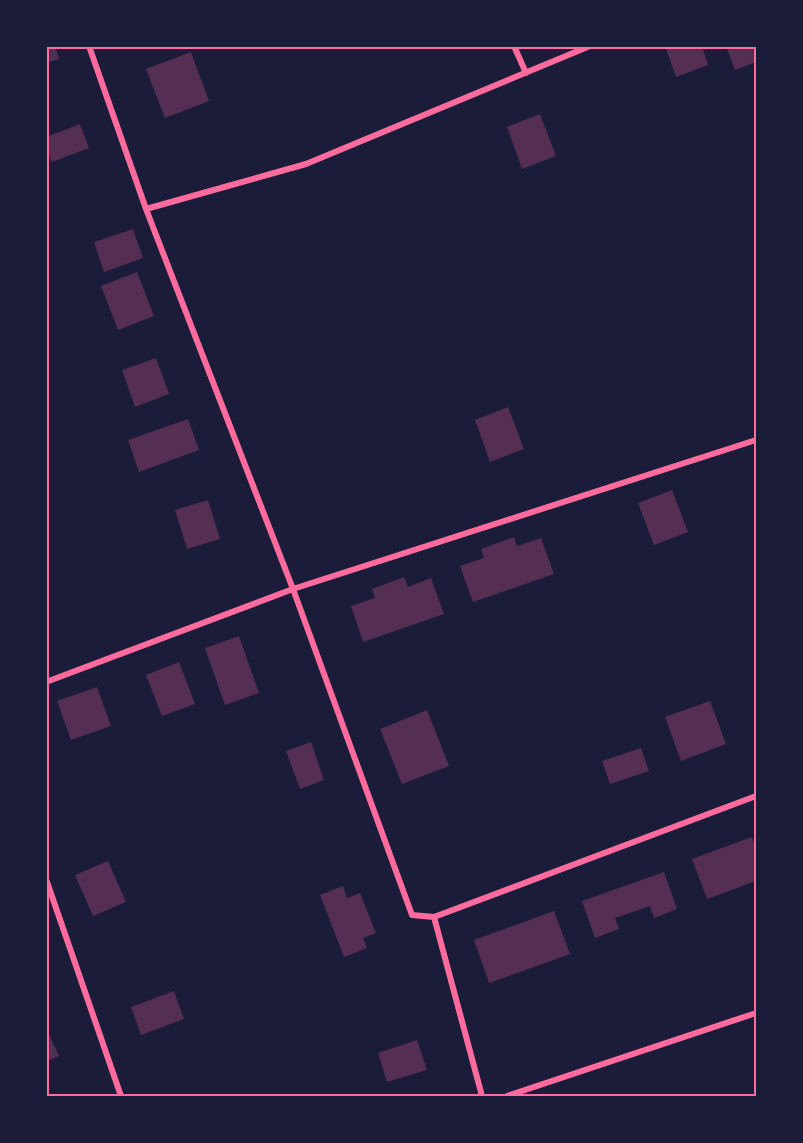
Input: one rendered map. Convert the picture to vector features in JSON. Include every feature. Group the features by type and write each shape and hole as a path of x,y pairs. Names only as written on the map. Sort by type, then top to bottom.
{"street":[{"path":"89,46 146,209 293,589 412,915 434,917 756,796"},
{"path":"514,46 526,73"},
{"path":"146,209 306,164 590,46"},
{"path":"46,682 293,589 756,440"},
{"path":"46,879 121,1096"},
{"path":"434,917 482,1096"},
{"path":"507,1096 756,1013"}],"building":[{"path":"46,46 55,46 59,59 46,63"},
{"path":"665,46 702,46 708,65 676,77"},
{"path":"726,46 756,46 756,62 735,70"},
{"path":"191,52 209,101 165,118 146,69"},
{"path":"540,114 556,156 522,169 507,127"},
{"path":"80,124 89,148 52,162 46,149 46,137"},
{"path":"133,229 143,258 104,272 94,242"},
{"path":"137,272 154,316 118,330 101,286"},
{"path":"156,358 169,394 135,407 122,370"},
{"path":"508,407 524,449 490,462 475,420"},
{"path":"188,419 199,450 139,472 128,440"},
{"path":"672,490 688,532 654,545 638,503"},
{"path":"208,500 220,539 187,549 175,510"},
{"path":"514,537 517,546 541,538 554,574 473,602 460,566 484,558 481,549"},
{"path":"404,577 408,587 431,578 444,614 363,642 351,606 375,598 372,589"},
{"path":"239,636 259,693 225,705 205,648"},
{"path":"179,662 195,704 162,716 146,675"},
{"path":"97,687 111,726 71,740 57,701"},
{"path":"710,701 726,744 681,761 665,717"},
{"path":"427,710 449,766 402,784 380,729"},
{"path":"311,742 324,780 300,789 286,751"},
{"path":"641,748 649,771 610,784 602,761"},
{"path":"752,837 756,850 756,881 707,899 692,859"},
{"path":"108,861 126,902 93,916 75,875"},
{"path":"664,872 677,909 654,918 650,906 615,918 619,929 595,938 582,901"},
{"path":"343,886 347,898 360,893 376,933 363,938 367,948 344,957 320,895"},
{"path":"554,911 570,954 489,983 474,940"},
{"path":"174,991 184,1019 141,1035 131,1007"},
{"path":"46,1028 59,1056 46,1061"},
{"path":"417,1040 427,1070 387,1082 378,1053"}]}
